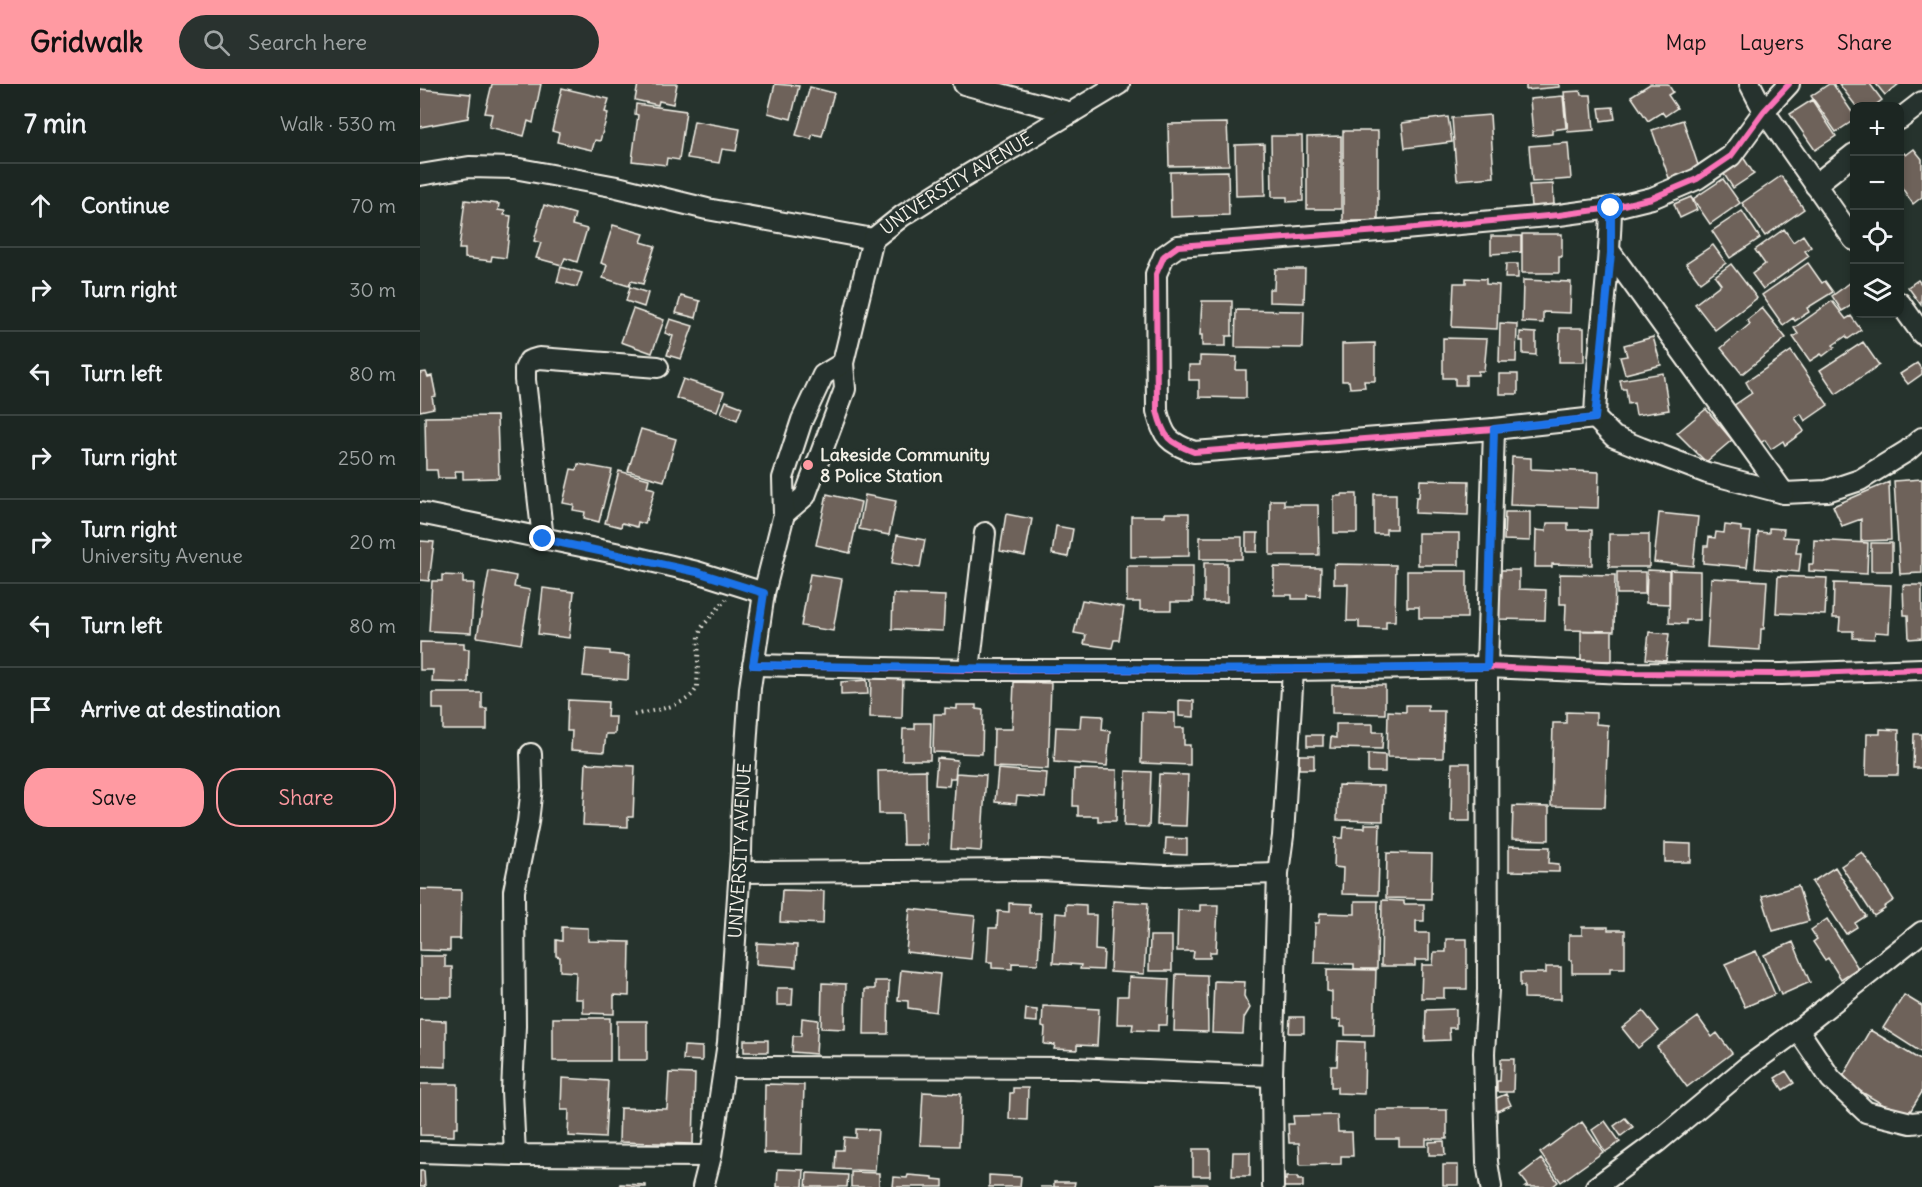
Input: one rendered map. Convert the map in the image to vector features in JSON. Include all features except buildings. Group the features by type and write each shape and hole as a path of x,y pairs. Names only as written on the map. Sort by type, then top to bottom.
{"street":[{"path":"964,84 1071,113"},
{"name":"UNIVERSITY AVENUE","path":"784,514 805,496 845,389 843,363 873,239 902,216 943,190 1119,84"},
{"path":"1750,84 1764,111 1850,234"},
{"path":"1788,84 1764,111 1731,156 1696,179 1652,198 1611,208 1559,215 1178,246 1164,256 1156,274 1156,411 1163,433 1174,444 1194,452 1494,429 1595,418 1614,436 1652,452 1707,473 1785,493 1827,491 1860,480 1907,451 1922,438"},
{"path":"1904,115 1922,102"},
{"path":"1815,185 1851,156"},
{"path":"420,175 469,167 514,168 578,178 728,213 873,239"},
{"path":"1595,418 1611,253 1611,208"},
{"path":"1611,253 1785,493"},
{"path":"1904,310 1922,334"},
{"path":"543,539 525,380 525,369 529,361 539,358 658,367"},
{"name":"UNIVERSITY AVENUE","path":"704,1187 725,1067 733,989 747,723 753,665 764,593 784,514 783,478 802,420 823,375 843,363"},
{"path":"1491,1187 1487,1162 1484,1053 1488,990 1487,667 1494,429"},
{"path":"420,513 635,557 697,572 764,593"},
{"path":"969,670 984,533"},
{"path":"753,665 969,670 1293,670 1487,667 1625,673 1922,669"},
{"path":"1273,1187 1272,1076 1278,873 1283,836 1293,670"},
{"path":"515,1155 512,1091 515,1026 514,891 528,822 531,754"},
{"path":"740,872 1040,870 1165,876 1278,873"},
{"path":"1596,1187 1657,1142 1747,1067 1798,1030 1922,932"},
{"path":"1798,1030 1831,1079 1866,1112 1911,1123 1922,1122"},
{"path":"725,1067 1072,1068 1272,1076"},
{"path":"420,1152 711,1156"}],"path":[{"path":"634,716 687,701 694,695 697,687 699,635 702,627 738,585"}],"cycle path":[{"path":"1595,418 1494,429 1194,452 1168,438 1157,411 1156,274 1164,256 1178,246 1559,215 1611,208 1652,198 1697,179 1731,156 1764,111 1789,84"},
{"path":"753,665 969,670 1293,670 1487,667 1625,673 1782,674 1922,669"}],"place":[{"name":"Lakeside Community 8 Police Station","path":"808,465"}],"route":[{"path":"543,539 697,572 764,593 753,665 969,670 1293,670 1487,667 1494,429 1595,418 1611,253 1611,208"}]}
